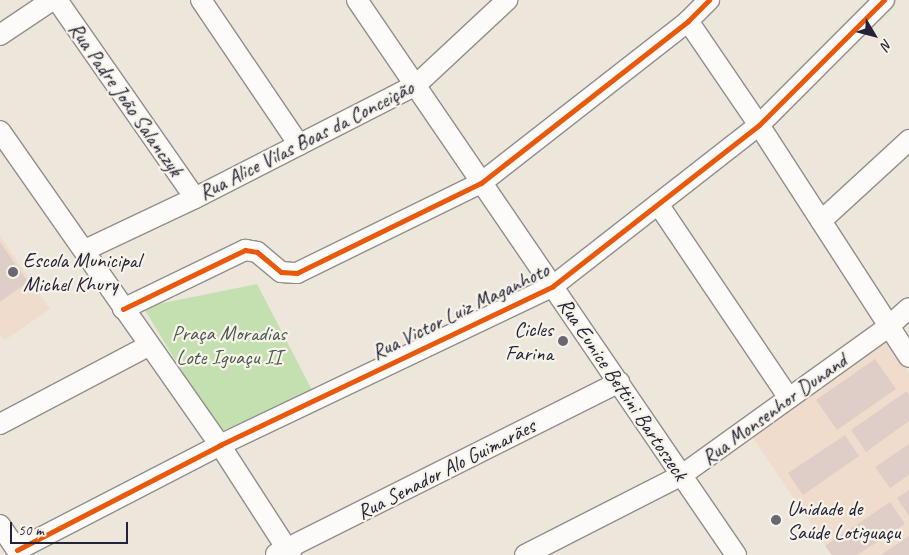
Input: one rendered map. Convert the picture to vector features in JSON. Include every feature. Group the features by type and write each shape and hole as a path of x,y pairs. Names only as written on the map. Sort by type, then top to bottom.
{"street":[{"path":"0,35 52,0"},
{"name":"Rua Padre João Salanczyk","path":"57,0 195,198"},
{"path":"201,0 299,145"},
{"name":"Rua Eunice Bettini Bartoszeck","path":"357,0 736,555"},
{"name":"Rua Alice Vilas Boas da Conceição","path":"85,250 195,198 416,85 507,0"},
{"path":"124,308 245,250 257,252 281,272 297,273 481,183 688,21 709,0"},
{"name":"Rua Victor Luiz Maganhoto","path":"19,552 220,445 553,286 759,125 884,0"},
{"path":"688,21 759,125 909,357"},
{"path":"0,131 85,250 148,346 220,445 284,553"},
{"path":"821,221 909,140"},
{"path":"658,204 789,398"},
{"name":"Rua Monsenhor Dunand","path":"525,555 682,475 888,327 909,308"},
{"path":"0,424 148,346"},
{"name":"Rua Senador Alo Guimarães","path":"284,553 619,382"},
{"path":"0,526 19,552"}],"shaded area":[{"name":"Escola Municipal Michel Khury","path":"0,236 50,309 5,340 0,334"},
{"path":"887,339 909,373 909,555 832,555 753,438"}],"green space":[{"name":"Praça Moradias Lote Iguaçu II","path":"257,284 313,392 219,432 143,307"}],"building":[{"path":"0,242 28,282 0,302"},
{"path":"875,359 896,389 837,430 816,400"},
{"path":"907,391 909,395 909,421 866,452 851,430"},
{"path":"845,435 859,456 803,495 788,473"},
{"path":"909,444 909,475 890,488 875,467"},
{"path":"909,490 909,516 897,498"},
{"path":"890,502 905,524 857,555 832,555 825,546"},
{"path":"909,536 909,555 881,555"}],"cycle path":[{"path":"123,309 245,250 257,252 281,272 297,273 481,183 688,21 709,0"},
{"path":"17,550 220,445 553,286 759,125 884,0"}],"place":[{"name":"Escola Municipal Michel Khury","path":"13,272"},
{"name":"Cicles Farina","path":"563,341"},
{"name":"Unidade de Saúde Lotiguaçu","path":"776,520"}]}
